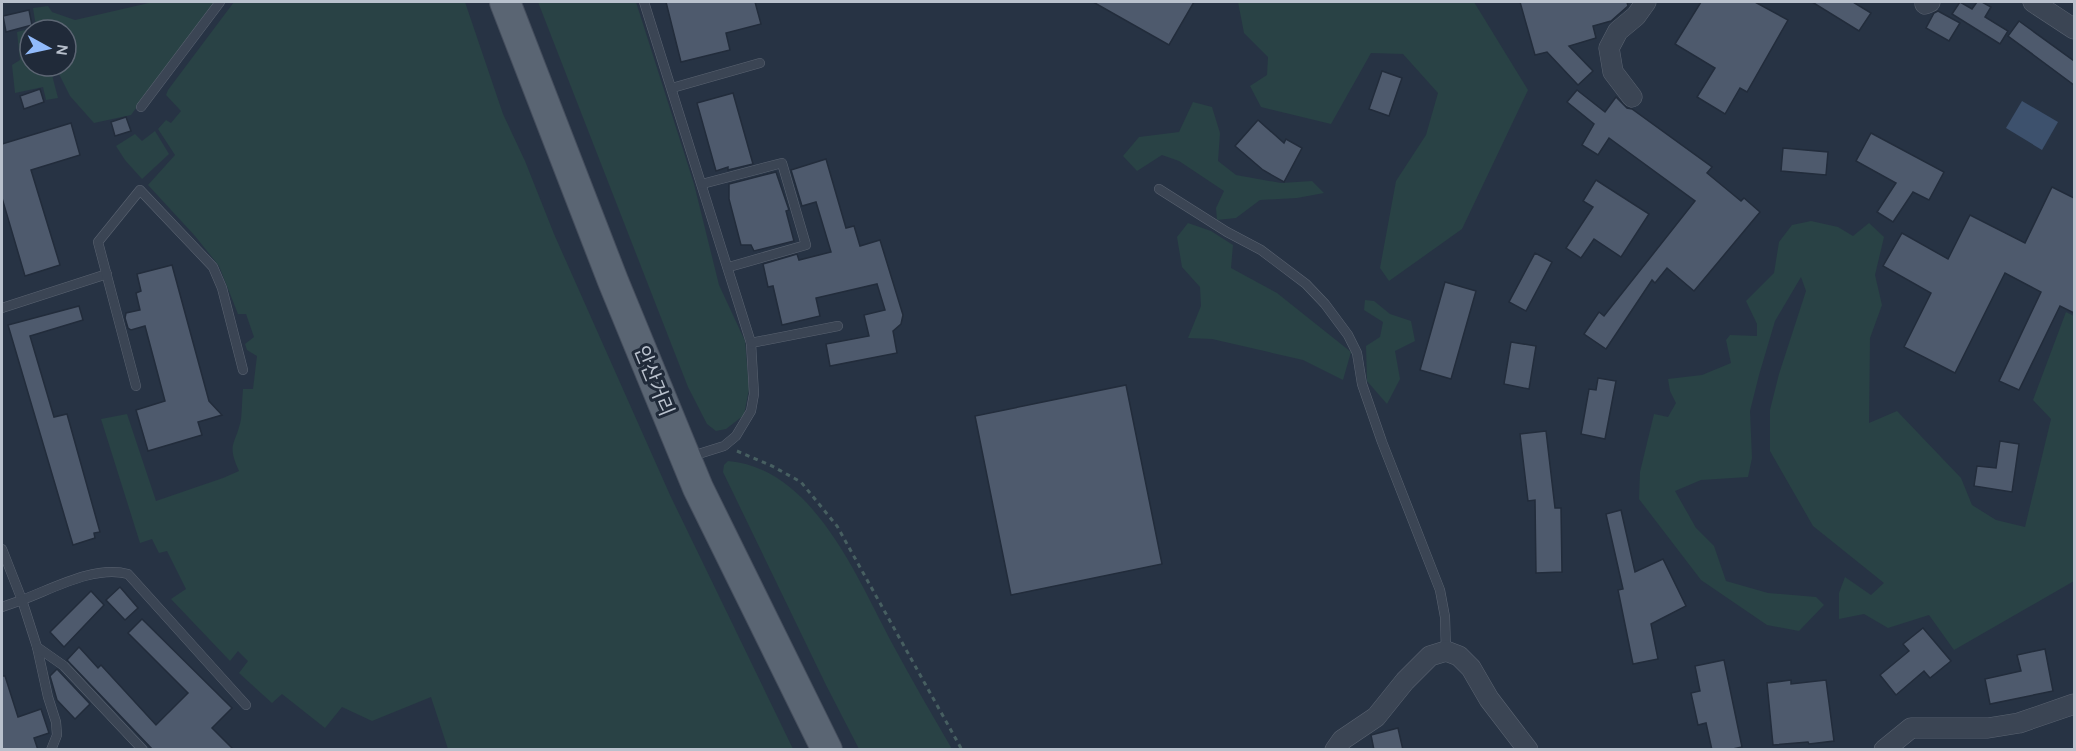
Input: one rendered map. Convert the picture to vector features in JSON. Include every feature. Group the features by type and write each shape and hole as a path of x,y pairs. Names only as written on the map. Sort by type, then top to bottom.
{"main road":[{"name":"안산거리","path":"505,2 613,281 698,488 827,750"}],"street":[{"path":"1632,97 1613,72 1609,48 1618,31 1636,16 1646,2"},
{"path":"2033,2 2074,29"},
{"path":"1335,750 1342,740 1376,717 1405,681 1430,656 1446,651 1459,656 1471,668 1489,699 1528,750"},
{"path":"1884,750 1911,728 1988,729 2019,723 2074,704"}],"lane":[{"path":"141,107 220,2"},
{"path":"644,2 751,343 754,394 751,411 736,436 724,446 686,458"},
{"path":"672,88 760,63"},
{"path":"702,184 782,163 806,245 729,267"},
{"path":"1159,189 1227,232 1261,250 1306,284 1325,304 1348,335 1357,353 1362,384 1382,442 1440,590 1445,616 1446,651"},
{"path":"136,386 98,243 140,190 213,267 222,288 243,370"},
{"path":"2,308 107,274"},
{"path":"751,343 838,326"},
{"path":"2,549 37,647 56,722 57,735 51,750"},
{"path":"2,606 94,573 116,571 128,574 246,705"},
{"path":"37,647 64,666 143,750"}],"path":[{"path":"724,446 772,466 801,482 837,526 963,750"}],"green space":[{"path":"153,2 214,2 131,115 94,123 70,96 61,78 78,78 78,19"},
{"path":"234,2 465,2 503,114 525,161 554,234 670,495 793,749 448,749 431,697 372,721 342,707 325,728 282,694 272,703 239,673 248,661 238,651 230,661 171,599 186,589 167,551 159,553 152,539 140,543 101,419 127,414 156,501 239,471 233,455 233,444 241,419 243,389 253,389 257,356 247,350 245,344 254,337 246,314 238,314 219,266 148,185 175,155 158,129 166,120 171,123 181,111 166,95 168,90"},
{"path":"538,2 636,2 694,184 719,285 745,341 749,389 744,415 726,429 716,431 707,424 688,387"},
{"path":"1238,2 1474,2 1528,90 1462,229 1389,281 1380,268 1396,181 1426,135 1438,93 1403,54 1371,53 1331,124 1261,107 1250,86 1267,75 1268,57 1244,33"},
{"path":"48,6 52,12 69,18 35,18 33,8"},
{"path":"18,61 18,78 53,78 58,98 46,100 43,87 15,93 12,65"},
{"path":"1193,102 1212,107 1220,133 1218,161 1236,175 1281,183 1312,181 1324,193 1297,198 1260,200 1236,218 1217,220 1216,208 1224,191 1179,161 1162,155 1137,171 1123,156 1139,137 1179,132"},
{"path":"155,131 169,154 142,179 116,146 135,134 142,141"},
{"path":"1811,221 1838,227 1853,236 1869,223 1884,237 1875,275 1882,305 1870,338 1869,423 1897,411 1961,478 1972,505 1996,520 2025,527 2051,419 2033,400 2066,312 2074,316 2074,581 1954,650 1929,615 1888,628 1864,614 1839,619 1839,593 1845,577 1871,595 1884,583 1813,526 1770,451 1770,410 1779,374 1806,291 1801,277 1775,321 1759,375 1750,411 1752,458 1748,477 1701,480 1675,491 1696,528 1714,546 1726,581 1768,593 1816,597 1824,605 1799,631 1767,625 1701,580 1639,499 1640,472 1654,414 1668,417 1676,403 1670,391 1668,379 1702,375 1731,363 1726,340 1730,335 1757,336 1757,324 1746,301 1774,273 1779,242 1792,225"},
{"path":"1188,223 1211,231 1233,245 1231,268 1277,293 1351,352 1343,380 1303,360 1212,339 1188,338 1201,306 1200,287 1182,267 1177,237"},
{"path":"1365,300 1374,301 1390,314 1411,321 1415,341 1395,351 1400,379 1387,404 1367,381 1366,346 1380,337 1383,322 1364,310"},
{"path":"728,461 758,468 785,484 809,505 830,531 952,749 859,749 723,472 724,465"}],"water":[{"path":"2022,101 2058,122 2042,150 2006,128"}],"building":[{"path":"666,2 755,2 761,24 726,33 730,50 681,62"},
{"path":"1093,2 1194,2 1169,45"},
{"path":"1520,2 1627,2 1628,6 1611,21 1593,26 1596,38 1569,46 1593,71 1578,85 1547,52 1535,55"},
{"path":"1701,2 1755,2 1788,20 1747,92 1740,88 1725,114 1697,97 1715,68 1675,44"},
{"path":"1812,2 1853,2 1871,13 1859,31"},
{"path":"1960,2 1972,9 1977,2 1991,7 1985,17 2008,31 2000,44 1952,14"},
{"path":"29,10 31,18 18,18 18,29 6,32 3,16"},
{"path":"1938,11 1960,23 1949,41 1926,28 1934,13"},
{"path":"2019,21 2074,61 2074,85 2008,36"},
{"path":"1382,71 1402,78 1389,116 1369,109"},
{"path":"40,89 44,102 24,109 20,96"},
{"path":"1577,90 1605,112 1616,97 1627,108 1632,109 1712,167 1707,173 1741,201 1744,198 1760,212 1694,291 1667,268 1655,283 1652,280 1606,349 1584,334 1599,312 1604,316 1695,201 1609,138 1598,155 1582,145 1594,124 1567,102"},
{"path":"733,93 753,164 716,171 697,103"},
{"path":"126,117 131,131 115,136 111,122"},
{"path":"1258,120 1284,143 1286,139 1302,148 1284,182 1263,170 1235,146"},
{"path":"71,123 80,155 31,170 60,265 25,276 2,198 2,144"},
{"path":"1871,133 1944,172 1929,200 1913,192 1893,222 1877,212 1896,183 1856,161"},
{"path":"1783,148 1828,152 1826,175 1781,171"},
{"path":"826,159 846,228 854,226 860,246 880,240 903,315 901,324 893,331 897,353 830,366 826,344 869,336 864,315 885,310 877,284 816,298 820,316 782,325 773,286 768,287 763,264 797,254 799,260 831,252 816,202 802,206 791,170"},
{"path":"776,172 789,210 786,211 794,241 754,251 751,245 741,245 729,199 729,184"},
{"path":"1596,180 1649,214 1621,257 1594,239 1581,258 1566,248 1593,207 1583,201"},
{"path":"2052,187 2074,198 2074,313 2060,306 2019,390 1999,381 2041,292 2005,273 1955,373 1904,347 1931,293 1883,266 1902,233 1948,259 1970,215 2025,243"},
{"path":"1535,253 1552,262 1526,311 1509,302"},
{"path":"172,265 209,401 222,415 198,422 202,435 148,451 136,410 165,401 145,326 131,330 125,318 126,313 140,310 136,293 141,291 137,274"},
{"path":"1445,282 1476,291 1451,379 1420,370"},
{"path":"79,306 83,320 30,336 54,417 67,414 100,532 94,533 95,538 73,545 8,325"},
{"path":"1511,342 1536,346 1529,389 1504,384"},
{"path":"1598,378 1616,381 1605,439 1581,434 1589,389 1596,390"},
{"path":"1126,385 1162,564 1011,595 975,416"},
{"path":"1546,431 1555,508 1561,508 1562,572 1536,573 1535,500 1528,501 1520,434"},
{"path":"2000,441 2019,444 2012,492 1974,486 1977,466 1996,468"},
{"path":"1621,510 1635,572 1663,559 1686,606 1651,624 1658,659 1633,664 1618,590 1623,589 1606,514"},
{"path":"120,587 138,608 125,620 106,600"},
{"path":"91,591 104,605 64,647 50,632"},
{"path":"142,619 232,708 212,728 234,750 153,750 67,660 79,647 98,668 101,665 156,725 188,693 128,633"},
{"path":"1923,628 1951,661 1930,678 1924,671 1896,695 1880,675 1909,651 1903,644"},
{"path":"2045,649 2053,691 1990,704 1985,679 2021,671 2017,655"},
{"path":"1724,660 1742,747 1712,750 1706,723 1698,725 1691,693 1700,691 1695,666"},
{"path":"57,669 90,704 75,719 57,700 50,676"},
{"path":"2,676 5,676 18,717 41,709 49,733 34,738 38,750 2,750"},
{"path":"1791,680 1791,684 1826,680 1834,741 1773,745 1767,683"},
{"path":"1398,728 1403,750 1374,750 1371,735"}]}
